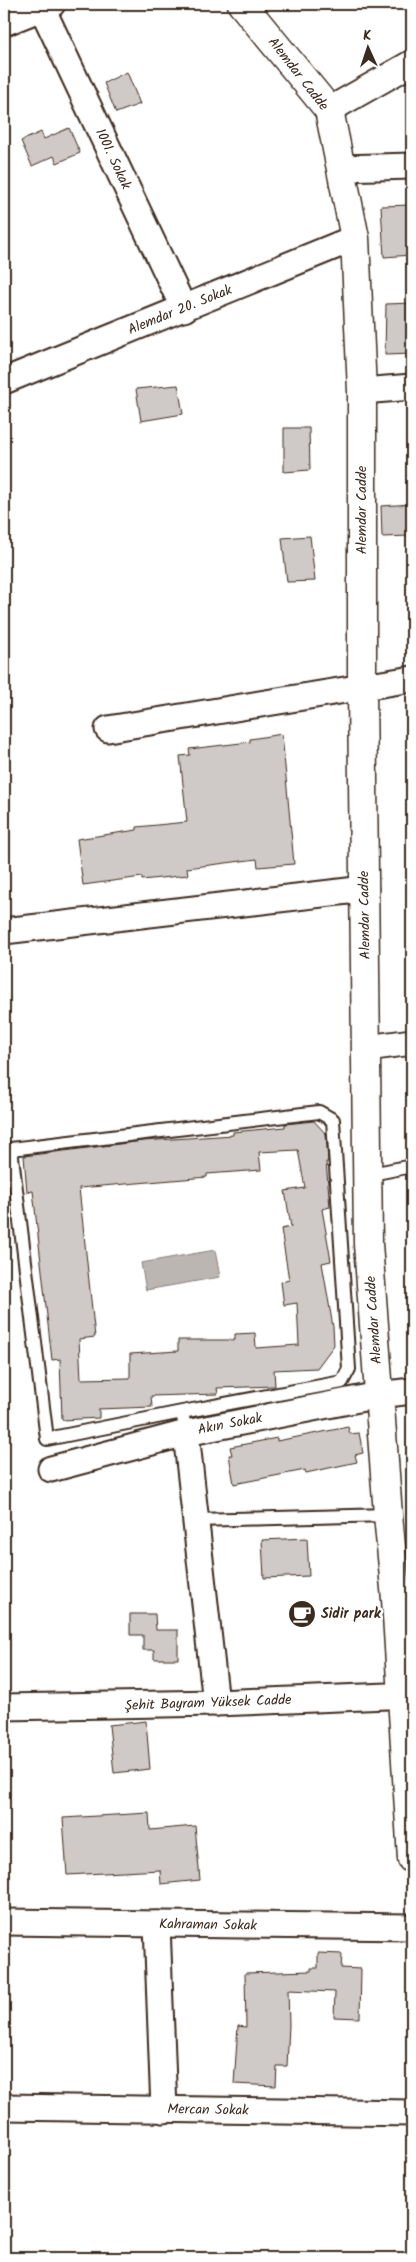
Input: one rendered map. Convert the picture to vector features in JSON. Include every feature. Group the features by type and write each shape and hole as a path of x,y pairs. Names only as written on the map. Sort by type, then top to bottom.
{"street":[{"name":"Alemdar Cadde","path":"242,4 329,110 355,238 362,391 362,688 368,1244 388,1515 404,1598 412,1860"},
{"path":"4,23 47,6"},
{"name":"1001. Sokak","path":"47,6 184,309"},
{"path":"329,110 412,63"},
{"path":"341,168 412,166"},
{"name":"Alemdar 20. Sokak","path":"4,381 355,238"},
{"path":"362,391 412,387"},
{"path":"108,729 412,680"},
{"path":"4,931 365,889"},
{"path":"366,1048 412,1042"},
{"name":"Akın Sokak","path":"51,1469 184,1422 412,1391"},
{"path":"184,1422 216,1703"},
{"name":"Şehit Bayram Yüksek Cadde","path":"4,1707 216,1703 407,1696"},
{"name":"Kahraman Sokak","path":"4,1922 412,1927"},
{"path":"156,1924 164,2110"},
{"name":"Mercan Sokak","path":"4,2108 412,2113"}],"lane":[{"path":"319,1112 334,1120 349,1369 342,1382 184,1422 47,1439 11,1149 319,1112"},
{"path":"366,1175 412,1166"},
{"path":"196,1520 388,1515"}],"shaded area":[{"path":"215,1250 220,1277 146,1290 141,1263"}],"building":[{"path":"127,72 140,104 116,113 104,83"},
{"path":"69,128 80,153 57,163 54,156 32,166 21,141 41,132 44,139"},
{"path":"412,205 412,255 384,257 381,206"},
{"path":"412,303 412,354 385,355 386,304"},
{"path":"178,385 183,414 141,421 136,389"},
{"path":"284,428 309,428 310,470 284,472"},
{"path":"412,504 412,536 382,537 381,506"},
{"path":"310,536 315,581 287,582 282,538"},
{"path":"282,734 294,864 258,867 257,859 187,868 188,875 142,880 142,877 83,885 77,839 137,830 137,827 187,822 180,756 190,755 189,749 250,742 250,739"},
{"path":"314,1121 326,1134 328,1162 326,1162 330,1207 322,1209 331,1261 322,1263 333,1327 334,1345 317,1368 274,1370 275,1386 217,1388 218,1394 151,1396 152,1407 99,1409 99,1418 62,1420 60,1359 52,1360 33,1191 27,1192 24,1156 143,1141 233,1135 233,1132 285,1127 285,1124","holes":["298,1150 305,1188 285,1191 291,1227 281,1229 289,1280 281,1282 284,1305 297,1303 299,1345 256,1348 255,1333 235,1334 235,1340 178,1340 178,1351 130,1354 130,1378 81,1379 79,1339 95,1337 79,1188 207,1177 207,1174 261,1170 259,1152"]},
{"path":"348,1427 350,1434 359,1433 363,1453 355,1455 357,1462 306,1473 305,1470 234,1484 229,1455 232,1455 230,1447 277,1438 277,1441"},
{"path":"307,1538 309,1576 264,1578 262,1540"},
{"path":"130,1614 155,1614 156,1630 178,1630 178,1659 154,1659 154,1650 143,1650 143,1635 130,1635"},
{"path":"146,1721 150,1769 114,1773 109,1725"},
{"path":"149,1813 150,1830 195,1826 200,1880 161,1884 160,1870 67,1875 63,1818"},
{"path":"318,1953 342,1954 341,1968 361,1969 360,2018 334,2017 335,1992 288,1990 287,2066 277,2066 276,2086 234,2084 238,2026 246,2027 245,1973 311,1971 311,1968 318,1968"}],"place":[{"name":"Sidir park","path":"302,1614"}]}
